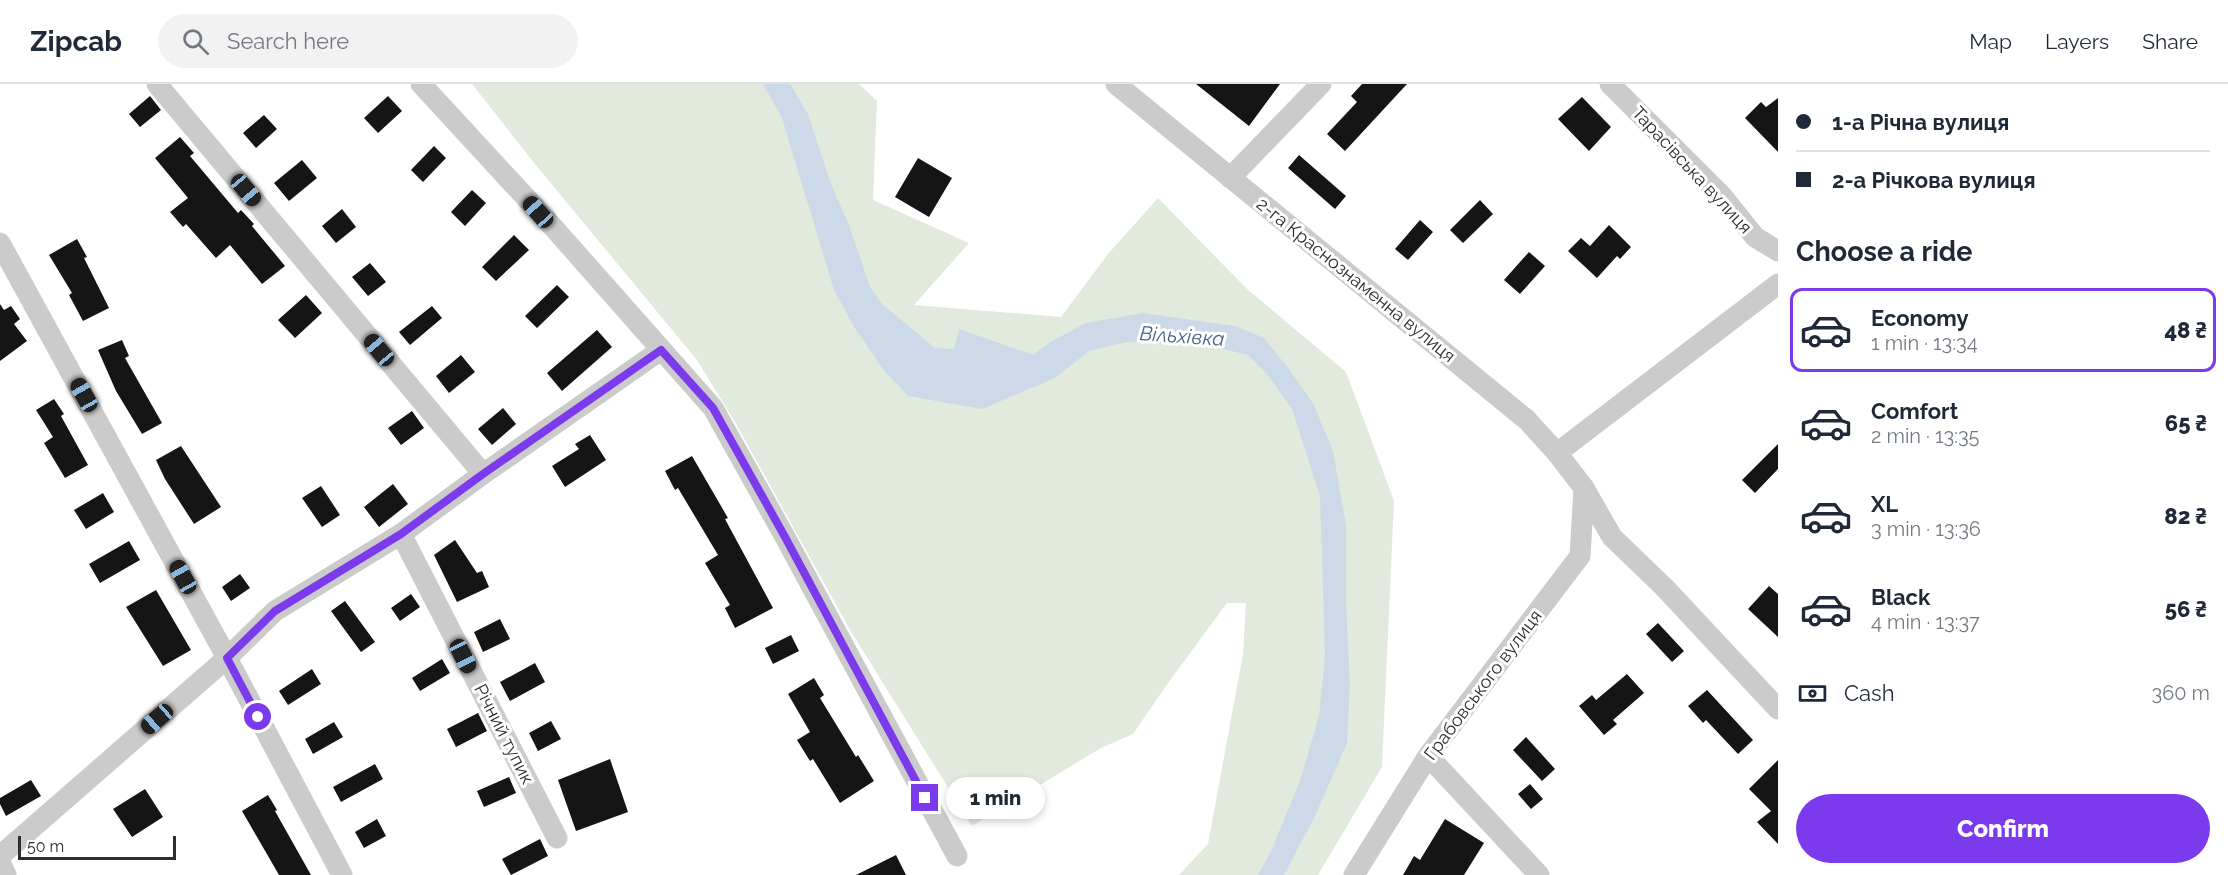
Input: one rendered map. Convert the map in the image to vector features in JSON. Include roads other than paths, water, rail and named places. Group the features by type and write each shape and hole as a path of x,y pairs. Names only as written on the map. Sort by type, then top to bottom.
{"street":[{"path":"157,84 483,474"},
{"path":"421,84 553,227 713,408 957,856"},
{"name":"2-га Краснознаменна вулиця","path":"1116,84 1527,420 1584,488 1612,537 1664,587 1778,709"},
{"path":"1230,178 1322,84"},
{"name":"Тарасівська вулиця","path":"1610,84 1723,197 1755,237 1778,251"},
{"path":"0,243 227,658 342,875"},
{"path":"1557,453 1778,284"},
{"path":"0,856 227,658 275,611 401,534 661,350"},
{"name":"Грабовського вулиця","path":"1354,875 1428,756 1580,556 1584,488"},
{"name":"Річний тупик","path":"401,534 557,837"},
{"path":"1428,756 1539,875"},
{"path":"0,862 6,875"}],"water":[{"name":"Вільхівка","path":"763,84 790,84 808,114 831,184 850,228 870,287 881,303 935,348 954,349 959,329 1033,355 1052,341 1086,323 1143,313 1235,326 1264,338 1313,403 1333,451 1346,525 1346,606 1350,684 1347,743 1315,816 1284,875 1258,875 1271,851 1300,781 1319,716 1325,657 1320,496 1292,409 1267,374 1248,355 1211,346 1127,342 1089,351 1055,378 982,409 908,396 883,369 854,327 834,290 782,118"}]}
